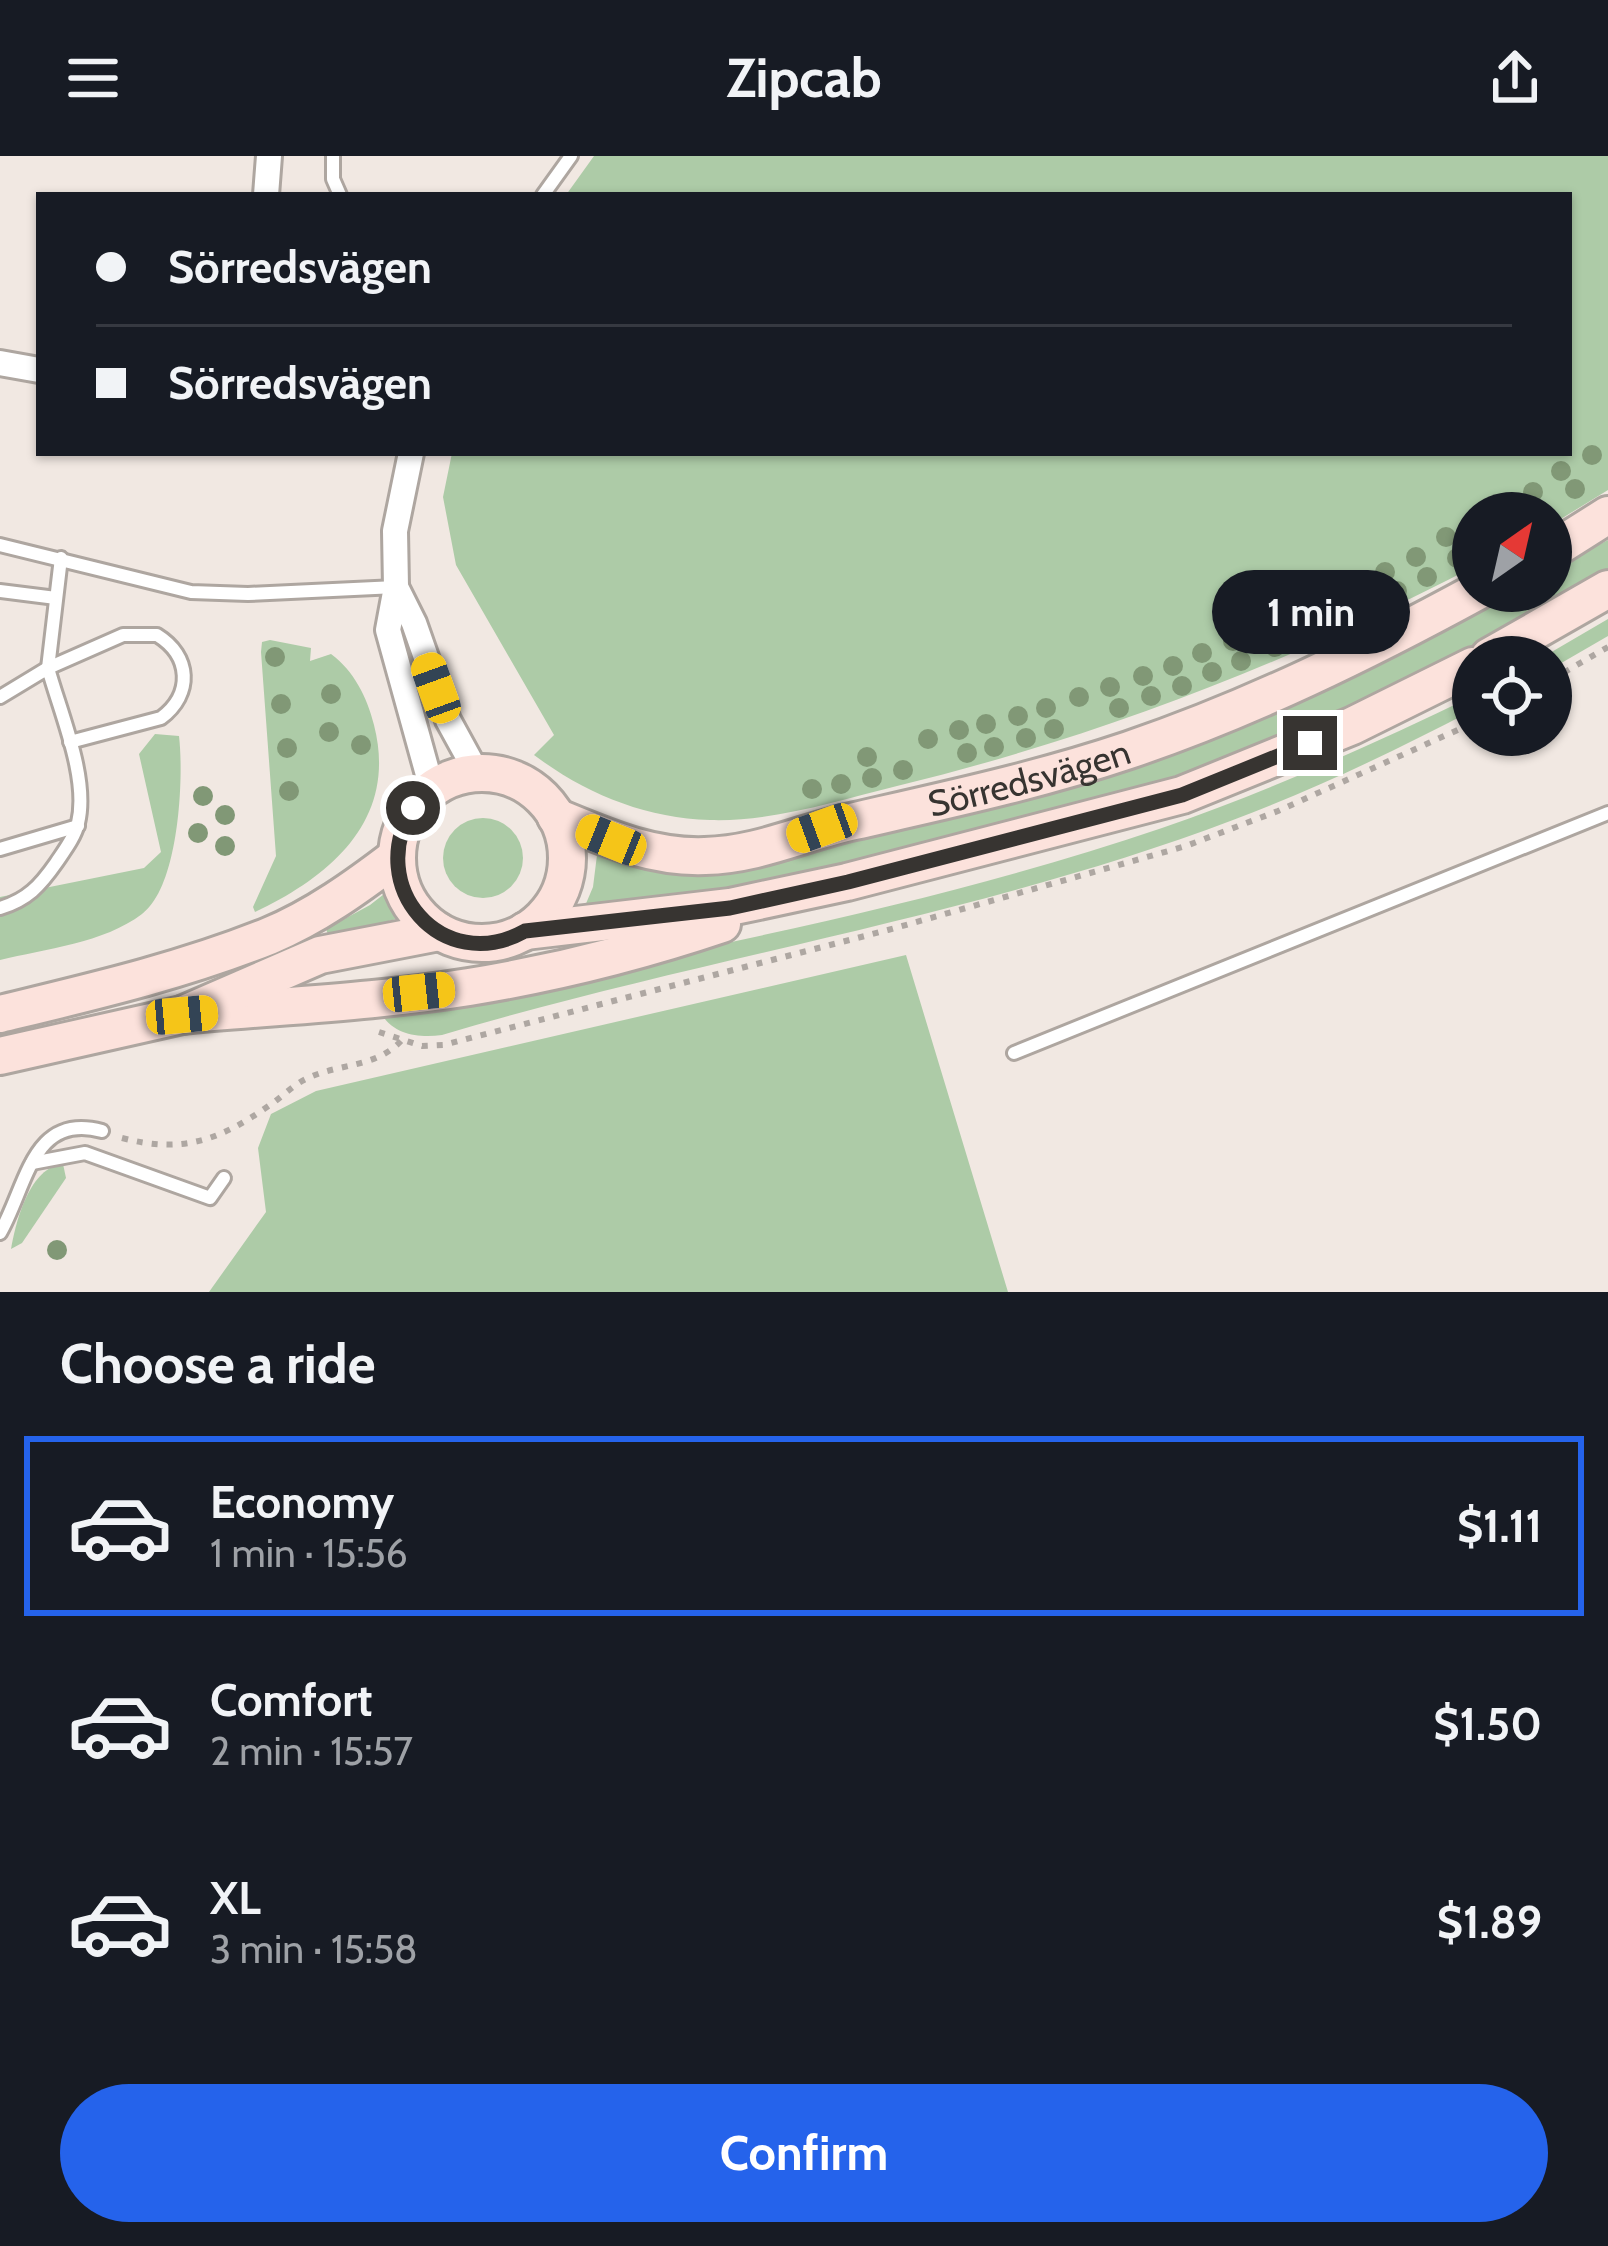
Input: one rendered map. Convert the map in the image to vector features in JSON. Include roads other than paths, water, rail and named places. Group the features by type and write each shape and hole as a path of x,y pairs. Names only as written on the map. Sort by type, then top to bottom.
{"street":[{"path":"266,192 268,156"},
{"path":"0,363 36,369"},
{"path":"410,456 394,531 396,587 388,630 432,789"},
{"path":"1572,538 1608,515"},
{"path":"396,587 414,623 448,720 477,773 432,789 406,819 396,857 410,904 439,932"},
{"path":"1527,636 1608,590"},
{"name":"Sörredsvägen","path":"477,773 504,776 529,787 556,817 634,849 700,856 758,850 822,828 999,788 1129,750 1261,700 1452,604"},
{"name":"Sörredsvägen","path":"182,1015 320,955 439,932 482,943 525,931 730,908 1182,795 1352,726 1452,676"},
{"path":"525,931 544,916 562,887 567,852 556,817"},
{"path":"0,1014 137,980 273,934 355,888 396,857"},
{"name":"Sörredsvägen","path":"0,1056 182,1015 465,988 541,974 670,942 848,882"}],"lane":[{"path":"332,156 339,192"},
{"path":"545,192 571,156"},
{"path":"0,545 191,592 396,587"},
{"path":"0,908 23,902 43,881 78,826 81,799 48,668 61,558"},
{"path":"0,591 56,598"},
{"path":"0,697 48,668 123,635 157,635 179,654 185,682 172,710 161,718 70,742"},
{"path":"1014,1052 1608,813"},
{"path":"0,849 78,826"},
{"path":"0,1233 39,1146 64,1128 81,1125 102,1131"},
{"path":"32,1163 86,1153 210,1198 224,1178"}]}
